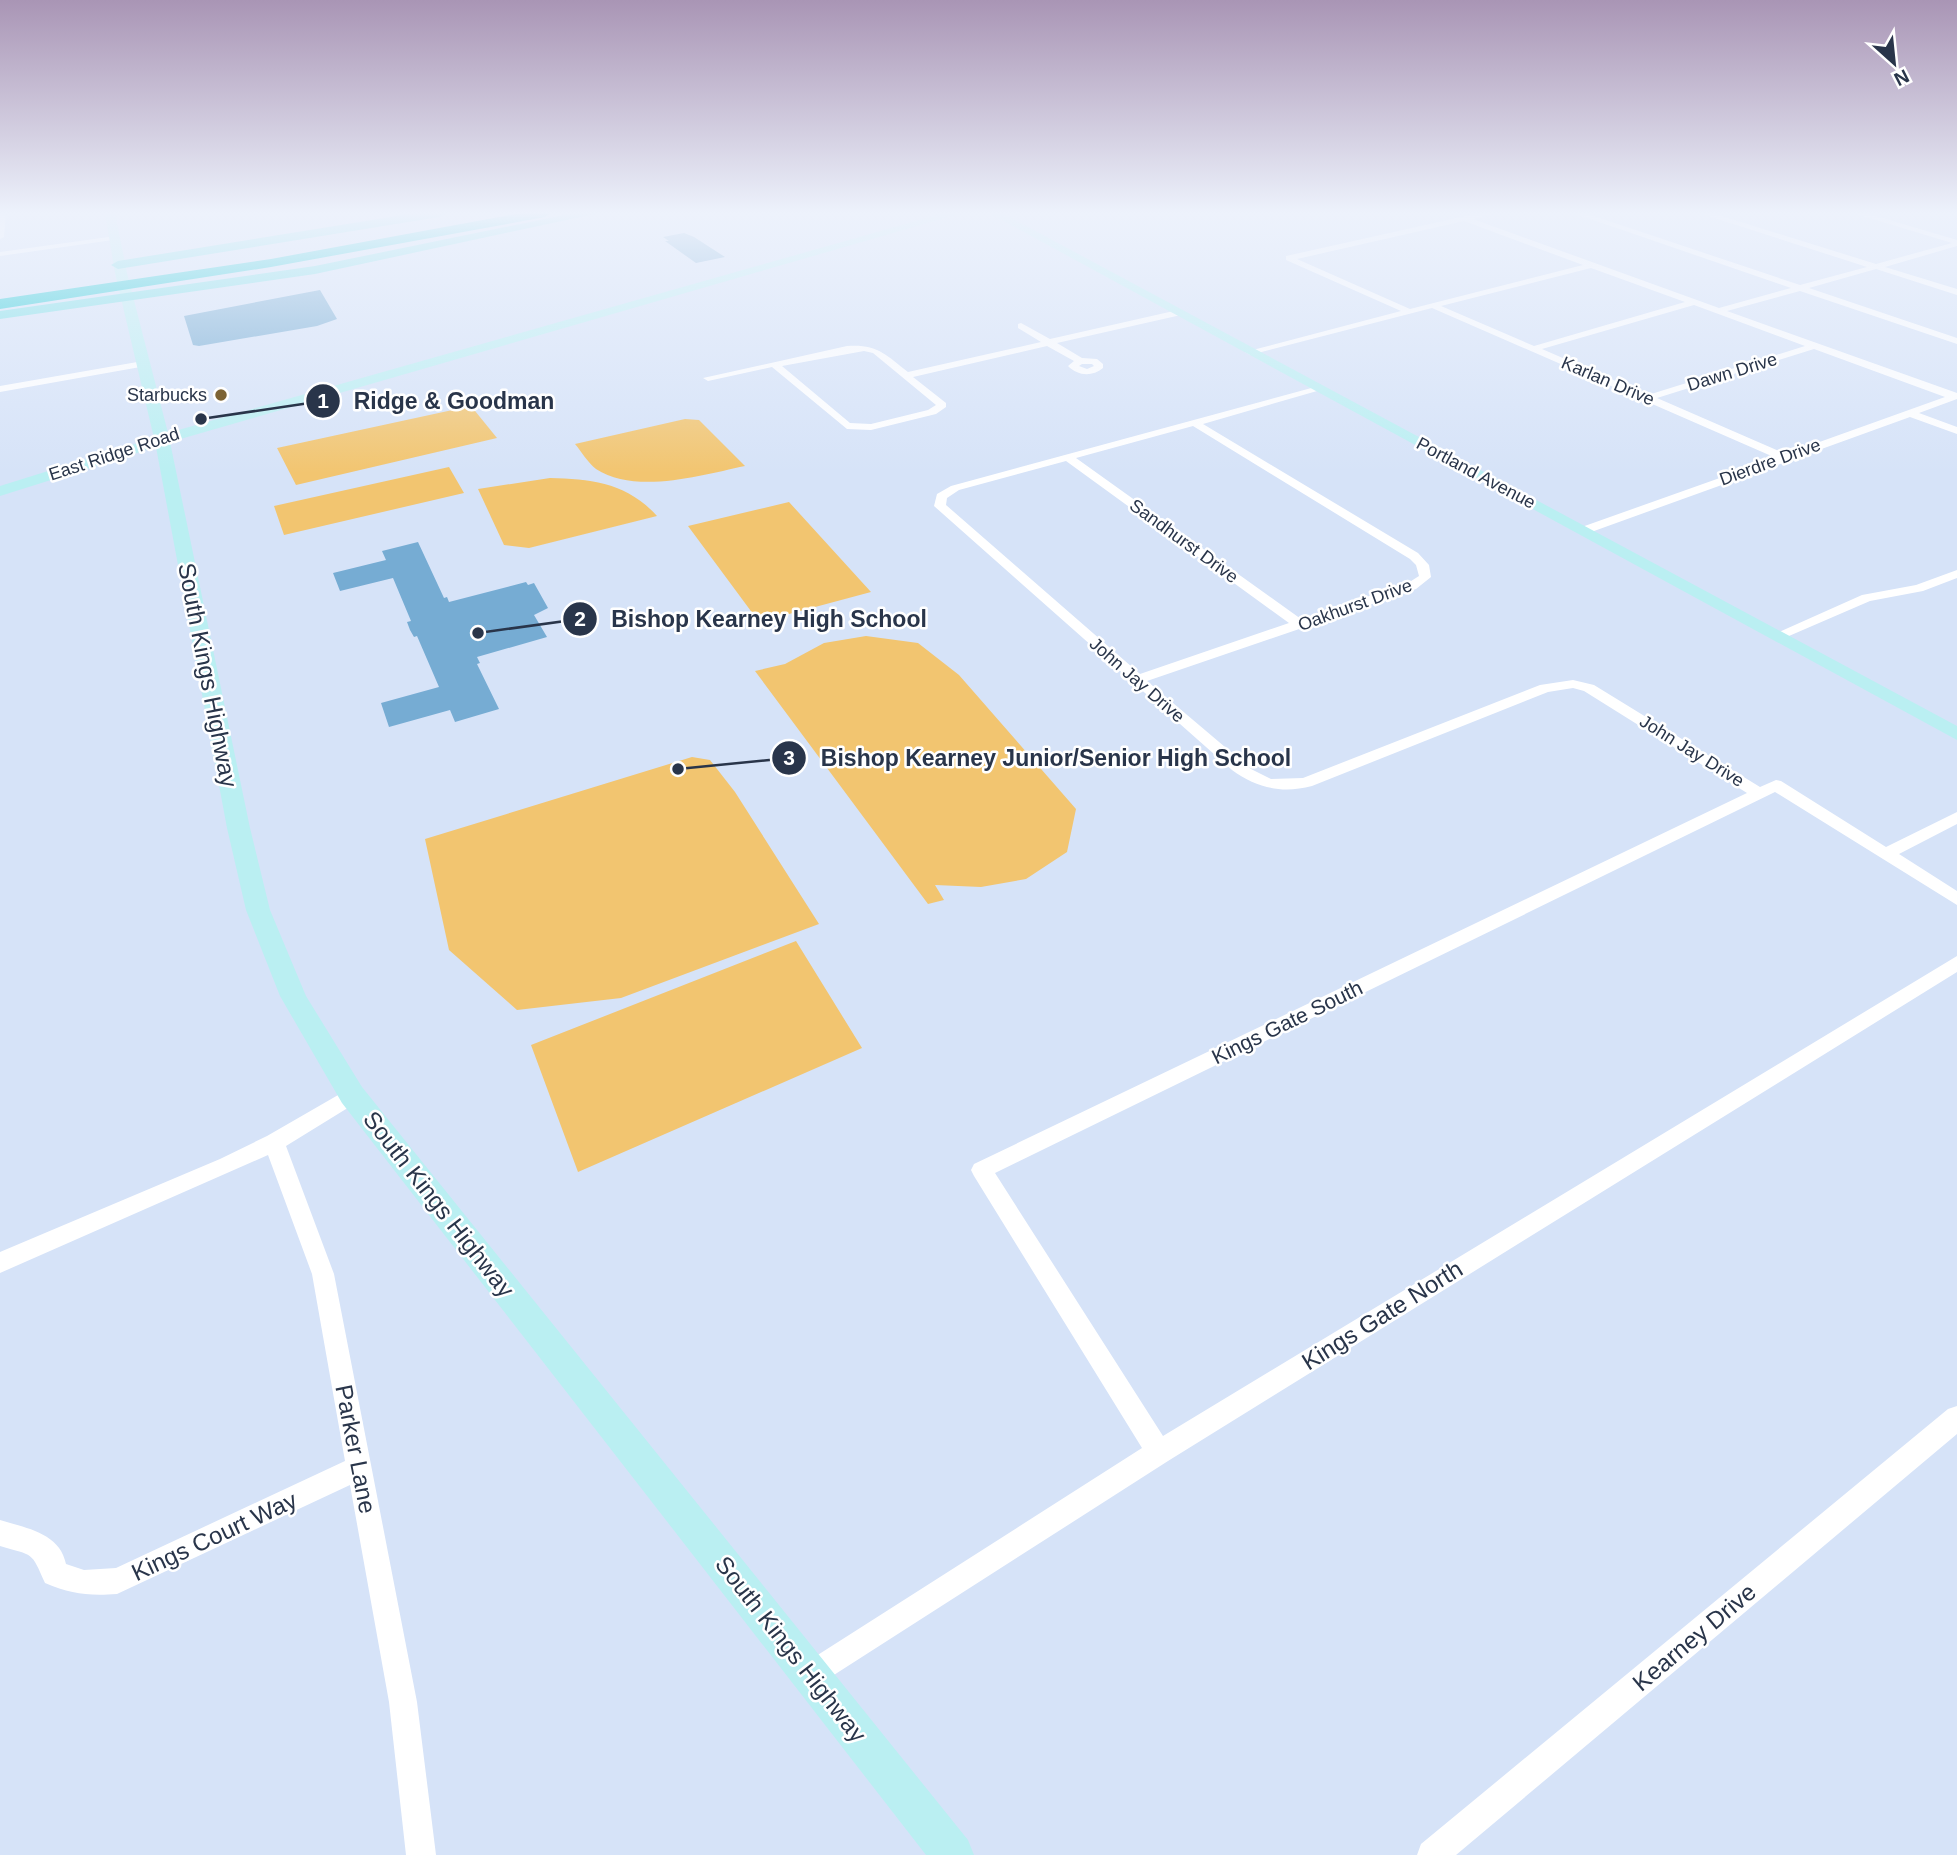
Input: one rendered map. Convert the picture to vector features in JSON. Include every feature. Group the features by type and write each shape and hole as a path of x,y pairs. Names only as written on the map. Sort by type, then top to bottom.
{"highway":[{"path":"24,312 84,300"}],"main road":[{"path":"0,315 115,300"},
{"name":"South Kings Highway","path":"127,300 162,439 235,814 254,892 276,962 312,1031 352,1095 953,1855"},
{"path":"132,318 148,300"},
{"name":"East Ridge Road","path":"0,491 162,439 652,300"},
{"name":"Portland Avenue","path":"1153,300 1957,734"}],"street":[{"path":"1382,300 1408,311"},
{"path":"1250,352 1454,300"},
{"path":"1688,300 1955,397"},
{"path":"1719,311 1760,300"},
{"path":"1835,300 1957,341"},
{"path":"1533,349 1695,302"},
{"name":"Karlan Drive","path":"1432,305 1784,457"},
{"path":"907,375 1178,313"},
{"path":"1021,326 1080,361"},
{"name":"Dawn Drive","path":"1648,398 1815,346"},
{"path":"708,378 775,364 864,348 876,351 907,375 940,402 940,408 926,414 857,428 839,421 775,364"},
{"path":"0,389 143,364"},
{"name":"John Jay Drive","path":"1319,389 955,488 941,496 940,506 1237,767 1250,777 1274,786 1307,782 1545,688 1573,684 1605,696 1759,793"},
{"name":"Dierdre Drive","path":"1583,531 1955,397"},
{"path":"1910,413 1957,431"},
{"name":"Oakhurst Drive","path":"1136,680 1412,586 1425,577 1426,571 1414,556 1195,423"},
{"name":"Sandhurst Drive","path":"1067,457 1300,625"},
{"path":"1777,636 1867,597 1919,588 1957,574"},
{"name":"Kings Gate South","path":"1159,1452 982,1170 1776,785 1886,854"},
{"path":"1957,817 1886,854 1957,900"},
{"name":"Kings Gate North","path":"812,1675 1159,1452 1957,963"},
{"path":"0,1263 227,1165 274,1142 352,1095"},
{"name":"Parker Lane","path":"274,1142 323,1274 403,1702 421,1855"},
{"name":"Kearney Drive","path":"1432,1855 1957,1418"},
{"name":"Kings Court Way","path":"0,1533 34,1543 51,1556 54,1574 84,1583 117,1581 360,1467"}],"shaded area":[{"path":"471,406 497,438 296,485 277,448"},
{"path":"685,419 699,420 745,466 669,481 630,481 612,477 596,469 575,444"},
{"path":"449,467 464,493 284,535 274,506"},
{"path":"550,478 608,485 634,496 657,516 529,548 504,545 478,489"},
{"path":"789,502 871,592 759,622 688,526"},
{"path":"866,636 918,643 959,675 1076,809 1067,852 1026,879 981,887 935,885 944,900 928,904 755,671 785,664 824,643"},
{"path":"692,757 710,760 735,792 819,924 621,998 517,1010 449,950 425,839"},
{"path":"796,941 862,1048 578,1172 531,1045"}],"building":[{"path":"270,300 326,300 337,319 317,326 199,346 193,345 184,316"},
{"path":"418,542 444,598 447,597 449,602 526,582 528,585 534,583 548,608 534,615 547,637 477,657 480,663 477,664 499,709 455,722 450,710 389,727 381,703 439,687 417,636 414,637 410,630 407,622 411,621 393,578 340,591 333,573 386,560 382,551"}],"place":[{"name":"Starbucks","path":"221,395"},
{"name":"Ridge & Goodman","path":"201,419"},
{"name":"Bishop Kearney High School","path":"478,633"},
{"name":"Bishop Kearney Junior/Senior High School","path":"678,769"}]}
